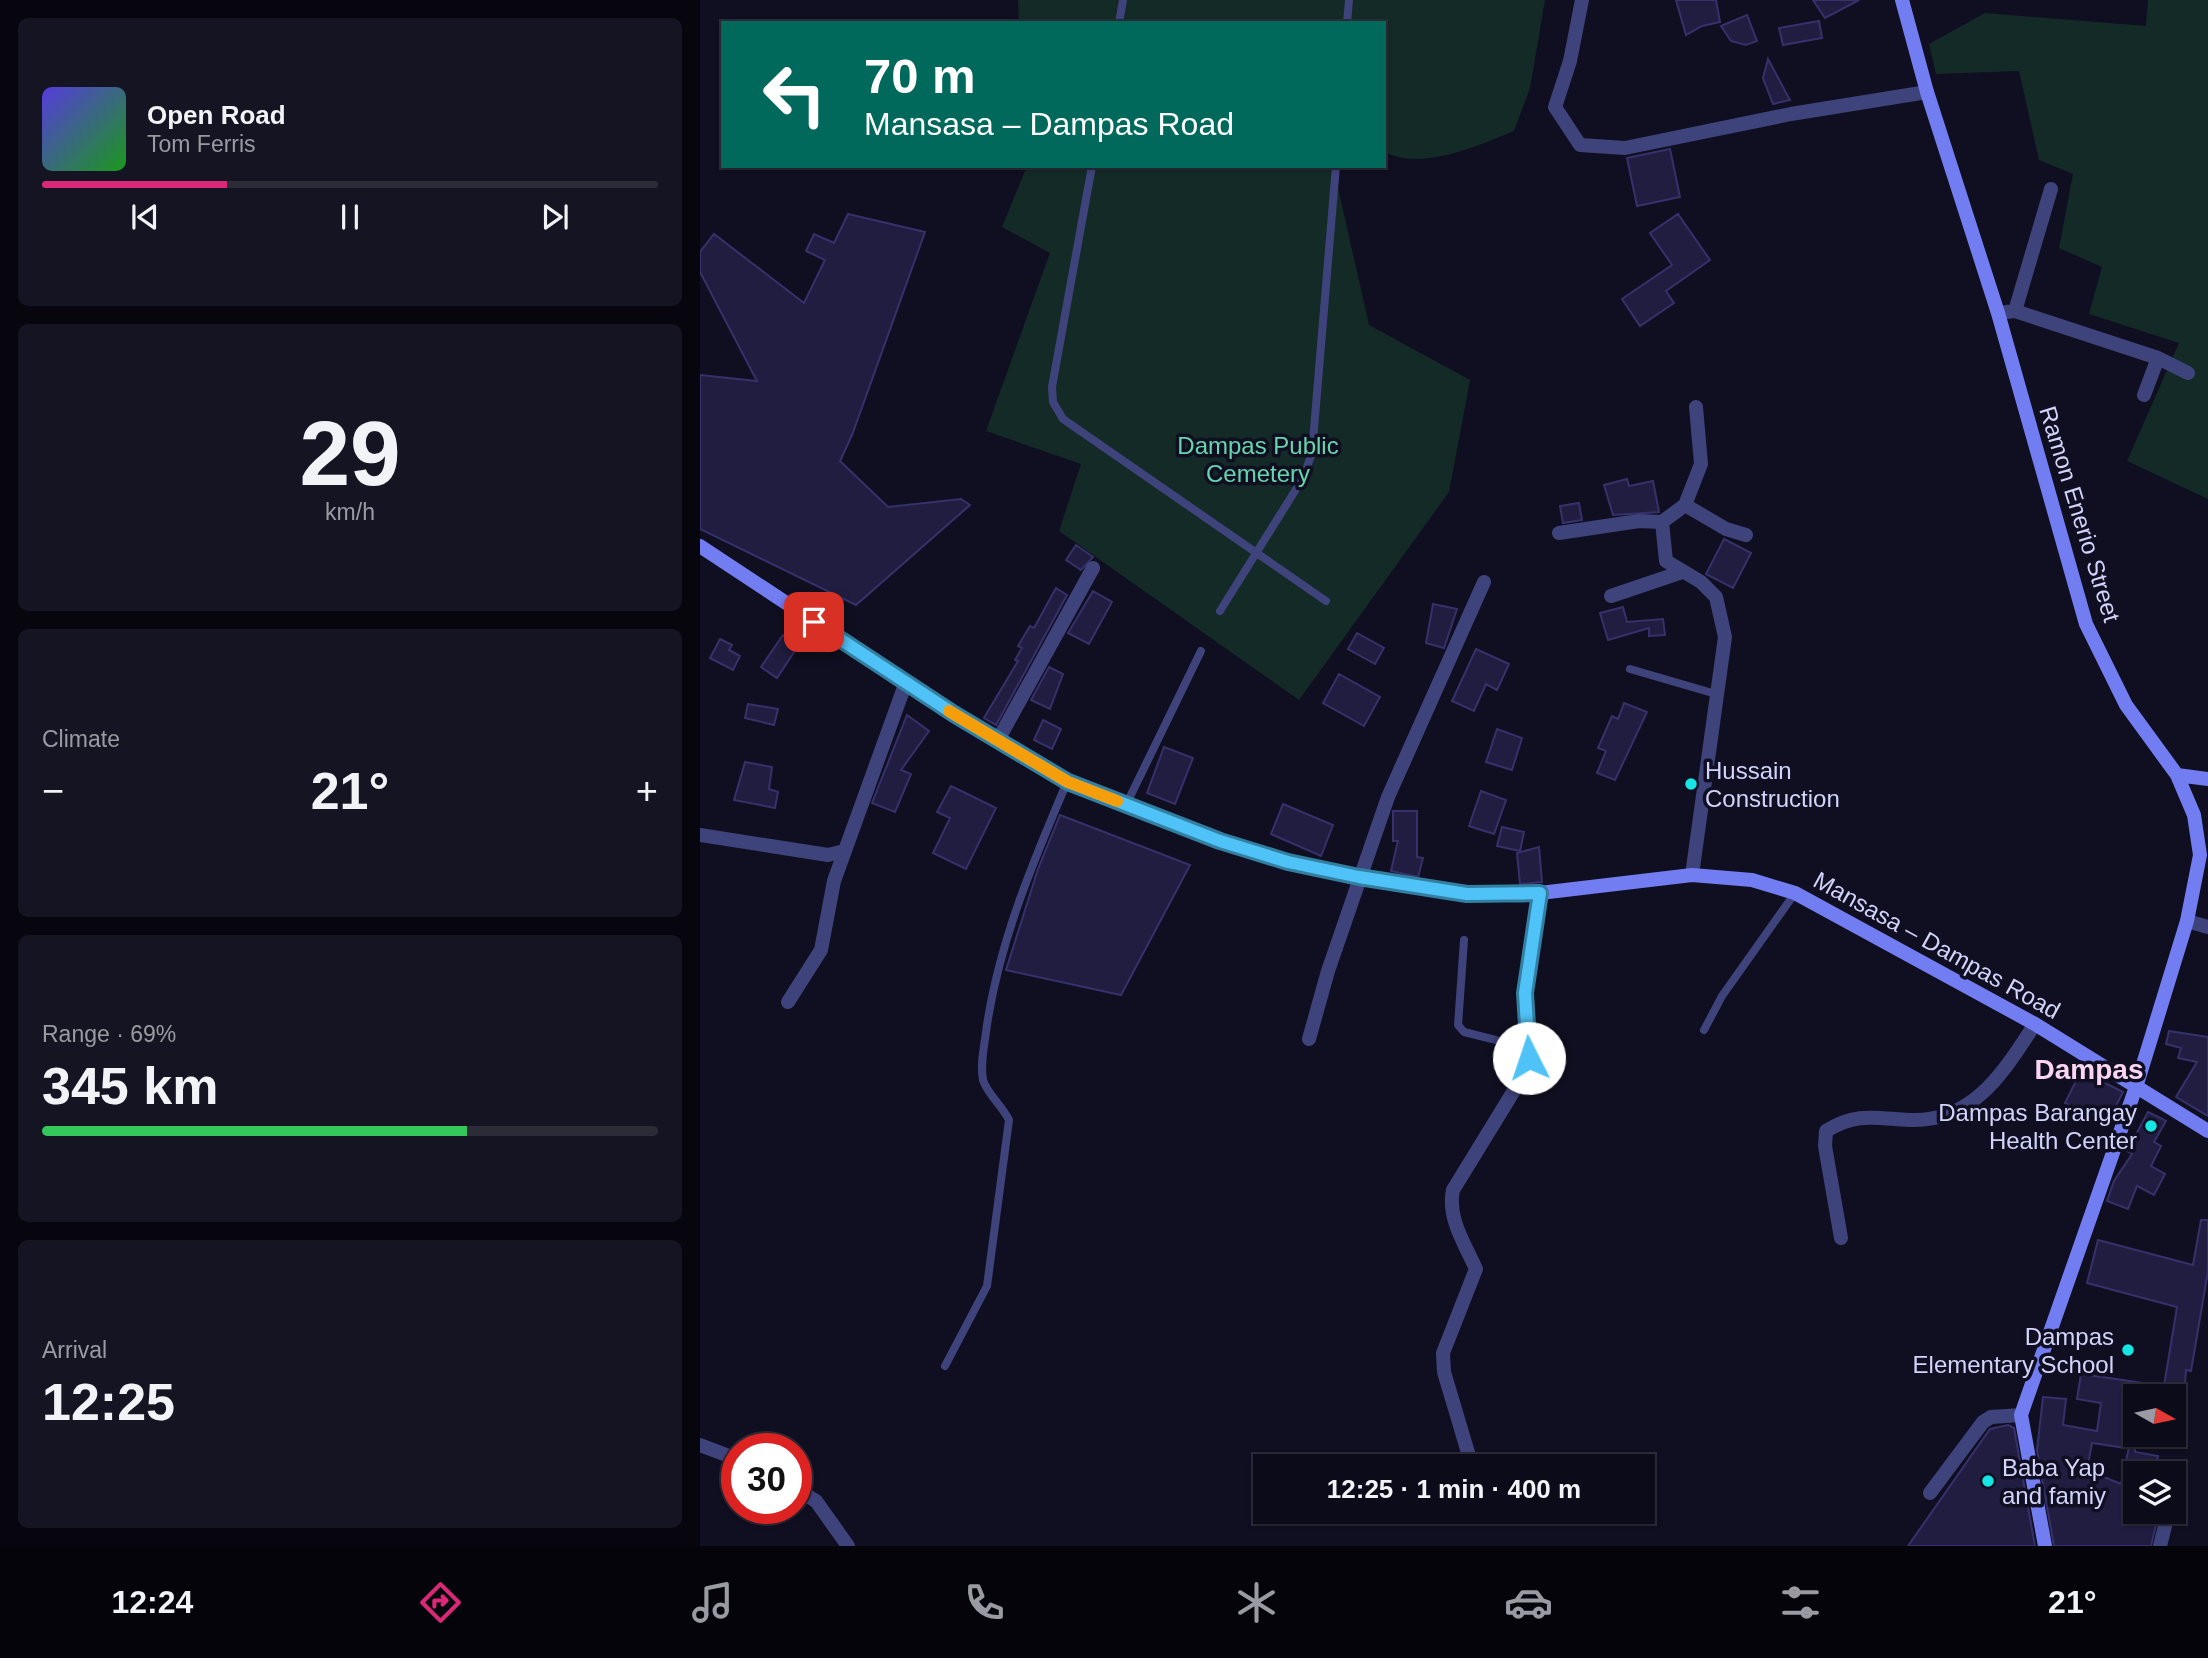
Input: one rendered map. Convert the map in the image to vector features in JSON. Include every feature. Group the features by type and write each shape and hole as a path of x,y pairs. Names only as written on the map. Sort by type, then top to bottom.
{"main road":[{"name":"Ramon Enerio Street","path":"1902,0 1927,92 1998,313 2086,624 2126,705 2177,775 2194,815 2200,855 2187,921 2137,1084 2021,1415 2045,1546"},
{"name":"Mansasa – Dampas Road","path":"700,546 998,740 1068,782 1126,805 1220,841 1288,862 1359,877 1467,894 1540,893 1692,876 1752,880 1796,893 2035,1024 2137,1084 2208,1131"},
{"path":"2177,775 2208,779"}],"street":[{"path":"1582,0 1570,61 1555,107 1580,145 1625,148 1791,114 1927,92"},
{"path":"2015,311 2051,189"},
{"path":"1998,313 2015,311 2158,358 2188,373"},
{"path":"2144,395 2158,358"},
{"path":"1559,533 1639,521 1662,522 1685,505 1701,464 1696,407"},
{"path":"1685,505 1726,529 1746,535"},
{"path":"1662,522 1666,561 1701,582 1716,597 1725,638 1710,733 1708,776 1692,876"},
{"path":"998,740 1093,568"},
{"path":"1611,596 1682,572"},
{"path":"1308,1039 1359,877 1388,797 1484,582"},
{"path":"788,1002 821,950 834,881 906,682"},
{"path":"700,835 828,855 844,851"},
{"path":"1468,1454 1444,1372 1443,1353 1476,1269 1453,1219 1450,1200 1452,1190 1526,1071 1528,1048 1525,993 1540,893"},
{"path":"2187,921 2208,927"},
{"path":"1841,1238 1825,1146 1826,1130 1845,1119 1934,1119 1981,1097 1996,1083 2035,1024"},
{"path":"1930,1493 1983,1422 1991,1417 2021,1415"},
{"path":"700,1445 721,1453"},
{"path":"812,1499 848,1546"},
{"path":"2160,1546 2166,1524"}],"lane":[{"path":"1119,21 1123,0"},
{"path":"1347,21 1349,0"},
{"path":"1092,168 1052,387 1053,402 1063,419 1326,601"},
{"path":"1220,611 1303,478 1312,453 1336,168"},
{"path":"1126,805 1201,651"},
{"path":"1630,669 1716,694"},
{"path":"945,1366 980,1304 993,1256 1009,1120 1002,1105 984,1084 981,1069 990,1003 1021,898 1068,782"},
{"path":"1704,1030 1722,996 1796,893"},
{"path":"1464,940 1458,1025 1464,1032 1528,1048"}],"green space":[{"path":"1018,0 1545,0 1530,88 1514,131 1450,154 1416,159 1386,153 1386,21 1019,21"},
{"path":"2148,0 2208,0 2208,499 2127,461 2179,343 2089,314 2102,267 2059,248 2073,174 2039,160 2019,71 1936,74 1929,44 1985,13 2146,26"},
{"name":"Dampas Public Cemetery","path":"1026,168 1339,168 1336,179 1369,325 1470,380 1449,492 1299,700 1059,531 1081,464 986,431 1050,253 1002,227"}],"building":[{"path":"1676,0 1716,0 1720,22 1702,26 1686,35"},
{"path":"1813,0 1859,0 1825,18"},
{"path":"1747,15 1757,41 1746,45 1731,41 1721,26"},
{"path":"1819,21 1822,38 1783,45 1779,28"},
{"path":"1768,59 1790,100 1773,104 1763,78"},
{"path":"1670,149 1680,197 1637,206 1627,158"},
{"path":"848,214 925,232 852,435 840,461 888,507 961,499 970,505 856,605 700,529 700,375 757,381 700,272 700,252 714,234 804,303 825,260 806,251 814,234 834,243"},
{"path":"1678,214 1710,260 1666,291 1674,303 1640,326 1622,299 1672,265 1650,233"},
{"path":"1627,479 1629,486 1653,481 1659,512 1613,515 1604,485"},
{"path":"1579,503 1582,520 1563,523 1560,506"},
{"path":"1724,539 1751,553 1733,588 1706,574"},
{"path":"1076,545 1093,557 1081,570 1066,560"},
{"path":"1056,588 1067,595 996,725 984,718 1018,661 1015,660 1022,648 1018,646 1030,626 1034,628"},
{"path":"1093,591 1112,602 1089,644 1068,633"},
{"path":"1433,604 1457,609 1444,648 1426,643"},
{"path":"1623,607 1627,622 1663,619 1665,635 1649,636 1649,628 1608,640 1600,613"},
{"path":"1357,633 1384,648 1375,664 1348,649"},
{"path":"783,635 798,646 777,678 761,667"},
{"path":"720,639 732,645 729,650 740,656 733,670 710,658"},
{"path":"1476,649 1509,664 1497,690 1486,684 1474,711 1452,701"},
{"path":"1049,667 1063,674 1050,709 1031,700"},
{"path":"1339,674 1380,697 1364,726 1323,703"},
{"path":"1624,703 1647,712 1615,780 1597,773 1606,751 1598,748 1612,716 1618,719"},
{"path":"748,704 778,709 774,725 745,718"},
{"path":"907,715 929,731 901,770 911,774 895,812 872,803"},
{"path":"1043,720 1061,729 1052,749 1034,740"},
{"path":"1497,729 1522,738 1512,770 1486,762"},
{"path":"1164,747 1193,758 1175,804 1147,793"},
{"path":"745,762 772,767 769,789 778,792 775,808 734,800"},
{"path":"951,786 996,808 966,869 933,853 950,818 937,812"},
{"path":"1481,791 1506,800 1494,834 1469,826"},
{"path":"1283,804 1333,825 1321,856 1271,834"},
{"path":"1393,811 1417,811 1417,857 1423,858 1418,877 1391,871 1398,841 1393,841"},
{"path":"1060,815 1190,865 1121,995 1006,970 1038,869"},
{"path":"1502,827 1524,832 1520,851 1497,846"},
{"path":"1539,847 1542,882 1520,884 1517,853"},
{"path":"2169,1031 2208,1037 2208,1116 2176,1097 2197,1062 2178,1058 2181,1048 2166,1044"},
{"path":"2081,1071 2123,1092 2107,1124 2065,1103"},
{"path":"2148,1112 2166,1121 2154,1142 2161,1146 2151,1166 2165,1174 2154,1195 2137,1186 2128,1209 2107,1201 2114,1181 2132,1154 2127,1151"},
{"path":"2201,1220 2208,1220 2208,1271 2191,1371 2186,1370 2185,1384 2164,1384 2177,1307 2087,1283 2098,1240 2193,1265"},
{"path":"2081,1374 2150,1384 2123,1384 2123,1447 2126,1448 2092,1443 2087,1470 2121,1484 2123,1475 2123,1524 2156,1524 2151,1546 2054,1546 2037,1450 2043,1397 2066,1399 2063,1425 2097,1431 2101,1403 2077,1399"},
{"name":"Baba Yap and famiy","path":"2008,1425 2014,1428 2035,1546 1908,1546 1990,1429"},
{"path":"2129,1447 2135,1447 2135,1452 2158,1456 2157,1461 2126,1461"}],"slow traffic":[{"path":"949,711 1068,782 1117,801"}],"place":[{"name":"Hussain Construction","path":"1691,784"},
{"name":"Dampas Barangay Health Center","path":"2151,1126"},
{"name":"Dampas Elementary School","path":"2128,1350"},
{"name":"Baba Yap and famiy","path":"1988,1481"}],"district":[{"name":"Dampas","path":"2089,1069"}],"route":[{"path":"814,622 954,714 1068,782 1220,841 1288,862 1359,877 1467,894 1540,893 1525,993 1529,1058"}]}
